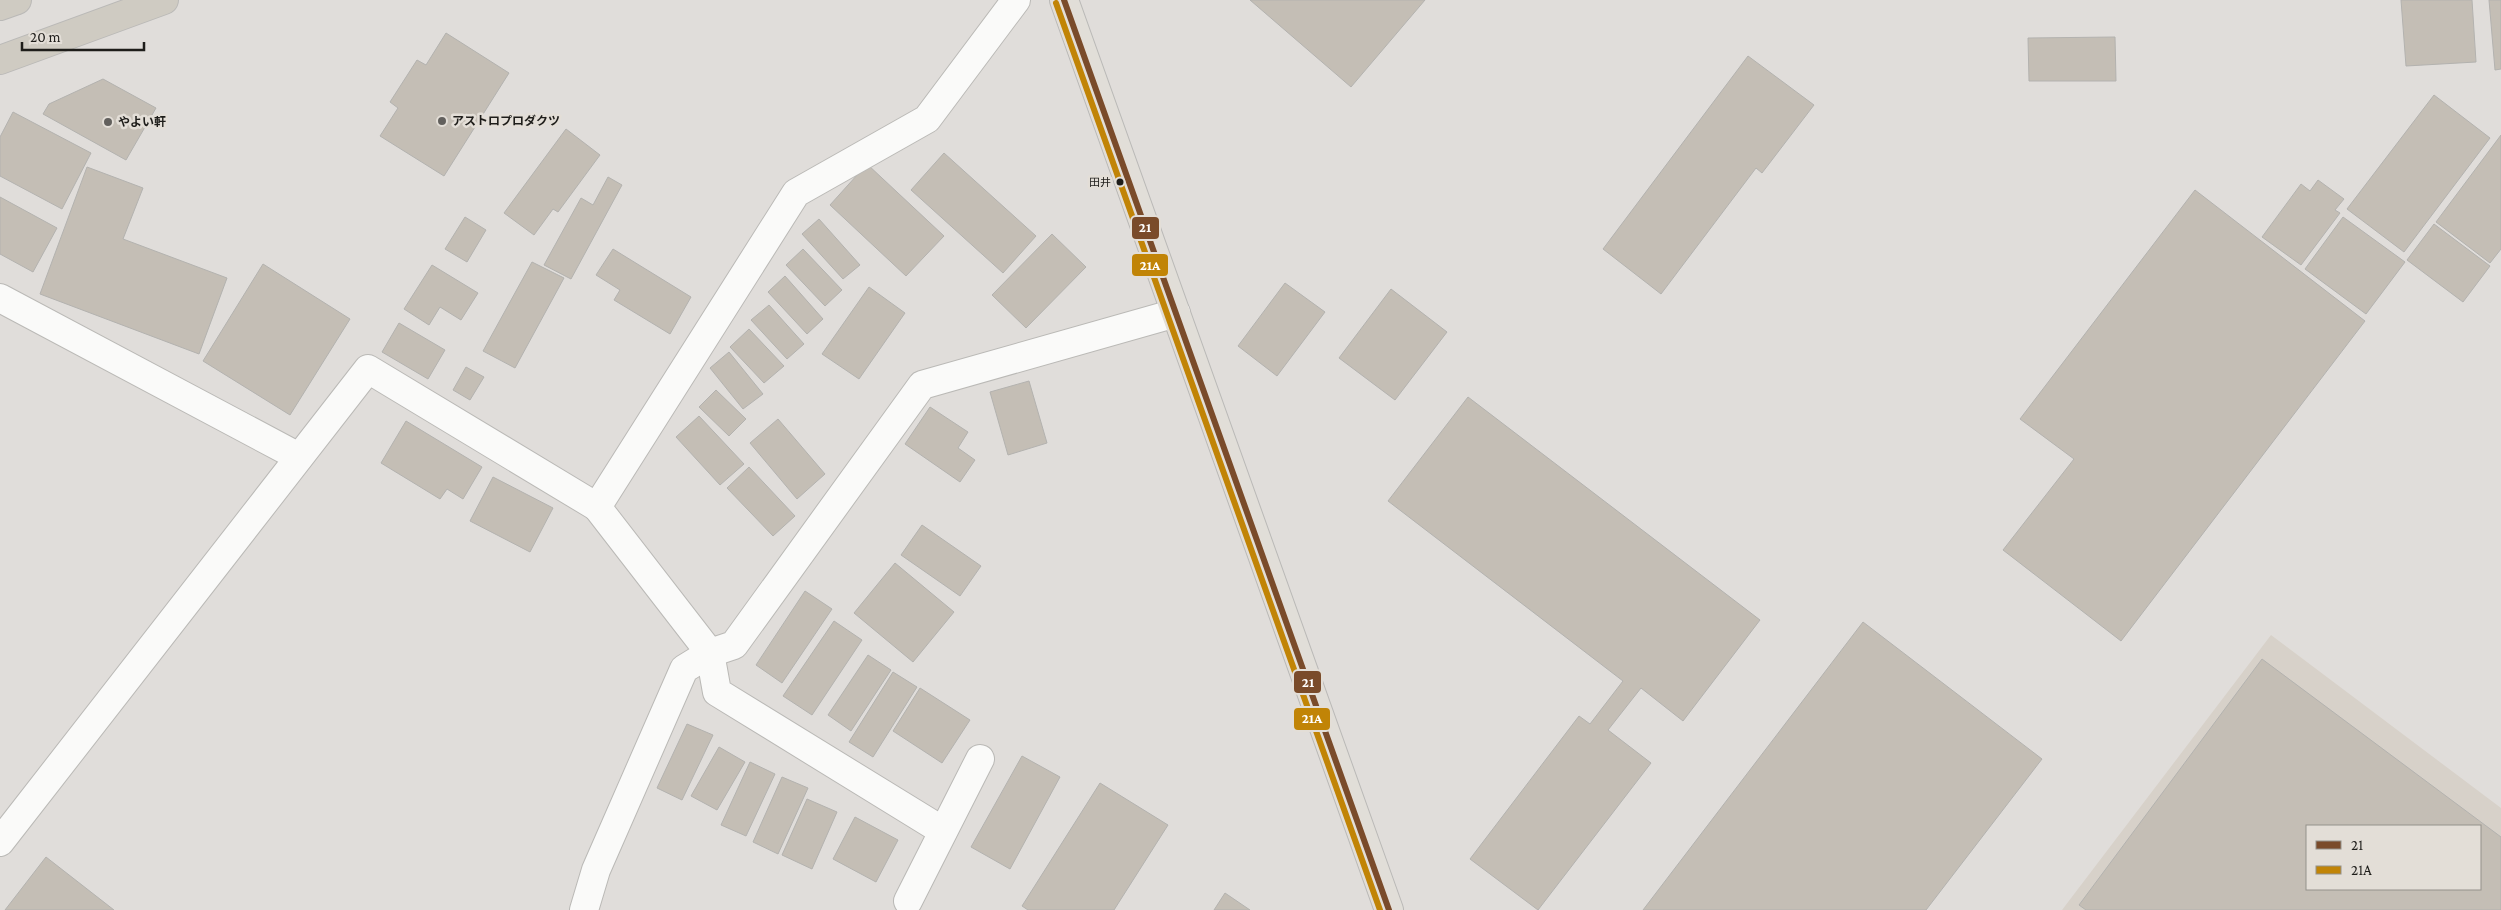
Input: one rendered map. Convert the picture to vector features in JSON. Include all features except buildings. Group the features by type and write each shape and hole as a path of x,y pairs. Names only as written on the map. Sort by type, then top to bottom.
{"highway":[{"path":"0,6 17,0"},
{"path":"0,60 164,0"}],"main road":[{"path":"1064,0 1389,910"}],"street":[{"path":"597,507 796,193 927,119 1016,0"},
{"path":"0,298 299,457"},
{"path":"584,910 596,870 684,669 710,652 734,645 922,385 1176,313"},
{"path":"0,842 368,369 597,507 710,652 717,692 943,831"},
{"path":"908,901 980,759"}],"shaded area":[{"path":"2271,635 2501,808 2501,910 2062,910"}],"transit line":[{"name":"21","path":"1064,0 1389,910"},
{"name":"21A","path":"1056,3 1380,910"}],"place":[{"name":"アストロプロダクツ","path":"442,121"},
{"name":"やよい軒","path":"108,122"},
{"name":"田井","path":"1120,182"}]}
